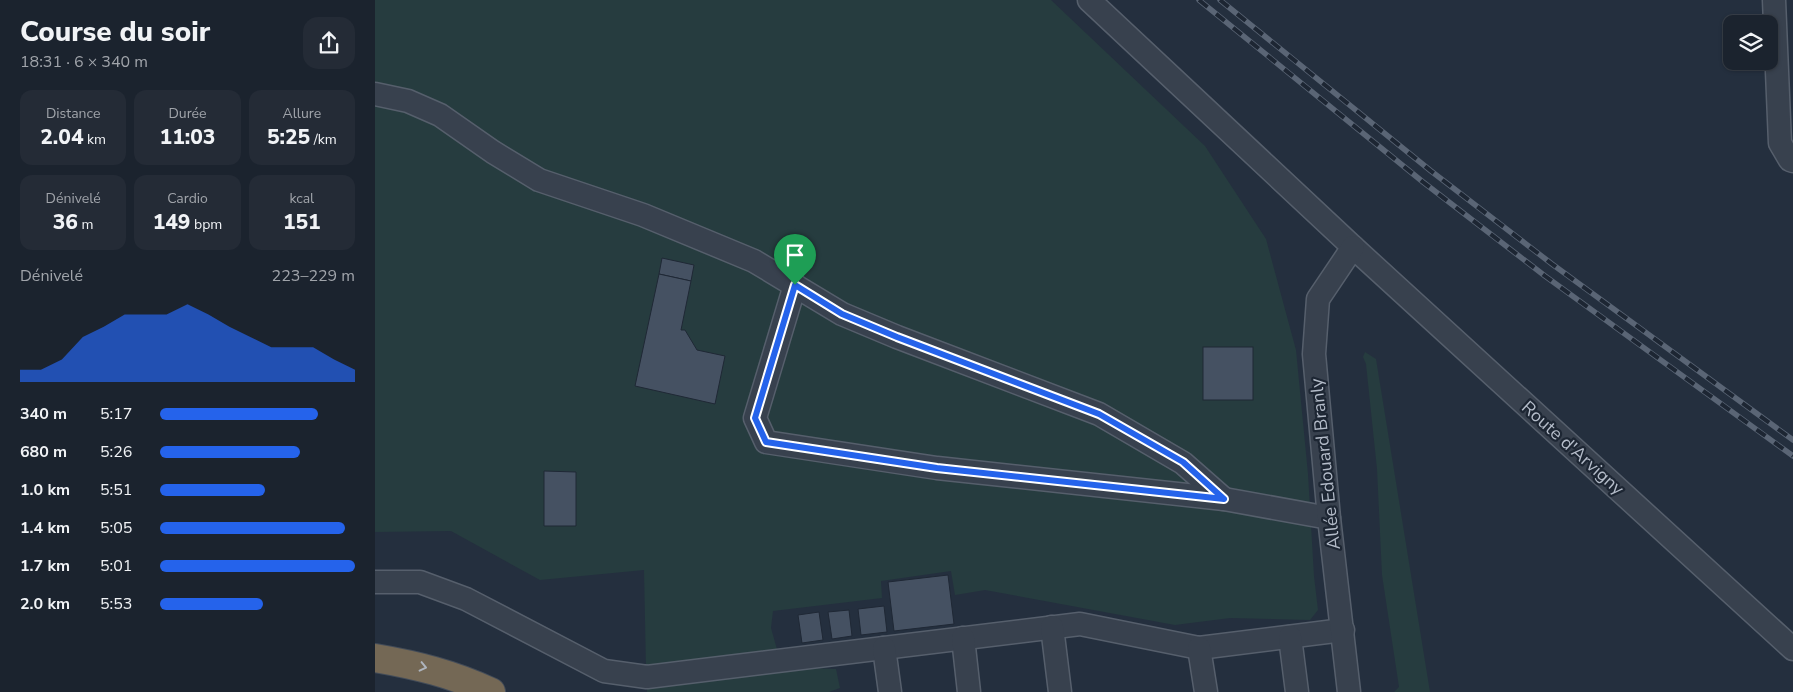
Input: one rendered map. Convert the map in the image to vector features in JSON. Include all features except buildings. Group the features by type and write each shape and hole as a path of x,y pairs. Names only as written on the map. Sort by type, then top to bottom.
{"highway":[{"path":"375,658 433,670 464,680 491,692"}],"street":[{"name":"Route d'Arvigny","path":"1089,0 1353,247 1793,649"},
{"path":"1773,0 1781,143 1790,160 1793,161"},
{"path":"375,94 408,101 440,115 493,152 539,180 643,215 754,261 842,314 1099,414 1183,462 1224,499"},
{"name":"Allée Edouard Branly","path":"1349,692 1329,518 1314,354 1318,298 1353,247"},
{"path":"795,285 755,418 766,442 937,468 1224,499 1329,518"},
{"path":"375,582 420,582 466,599 604,671 647,677 1081,624 1199,648 1343,630"},
{"path":"1052,627 1060,692"},
{"path":"1297,692 1300,635"},
{"path":"963,638 969,692"},
{"path":"884,648 890,692"},
{"path":"1199,648 1206,692"}],"green space":[{"path":"375,0 1051,0 1205,146 1266,239 1296,350 1308,474 1318,610 1310,620 1230,618 1175,625 985,590 955,595 951,571 881,581 882,598 773,611 771,628 778,653 646,669 644,570 540,580 451,531 375,532"},
{"path":"1365,352 1376,359 1430,692 1394,692 1399,687 1382,575 1377,469 1366,364 1363,357"},
{"path":"809,668 836,669 840,688 829,692 647,692 647,688"}],"railway":[{"path":"1199,0 1423,182 1545,276 1793,456"},
{"path":"1220,0 1431,171 1552,264 1793,440"}],"route":[{"path":"795,285 842,314 1099,414 1183,462 1224,499 937,468 766,442 755,418 795,285"}]}
